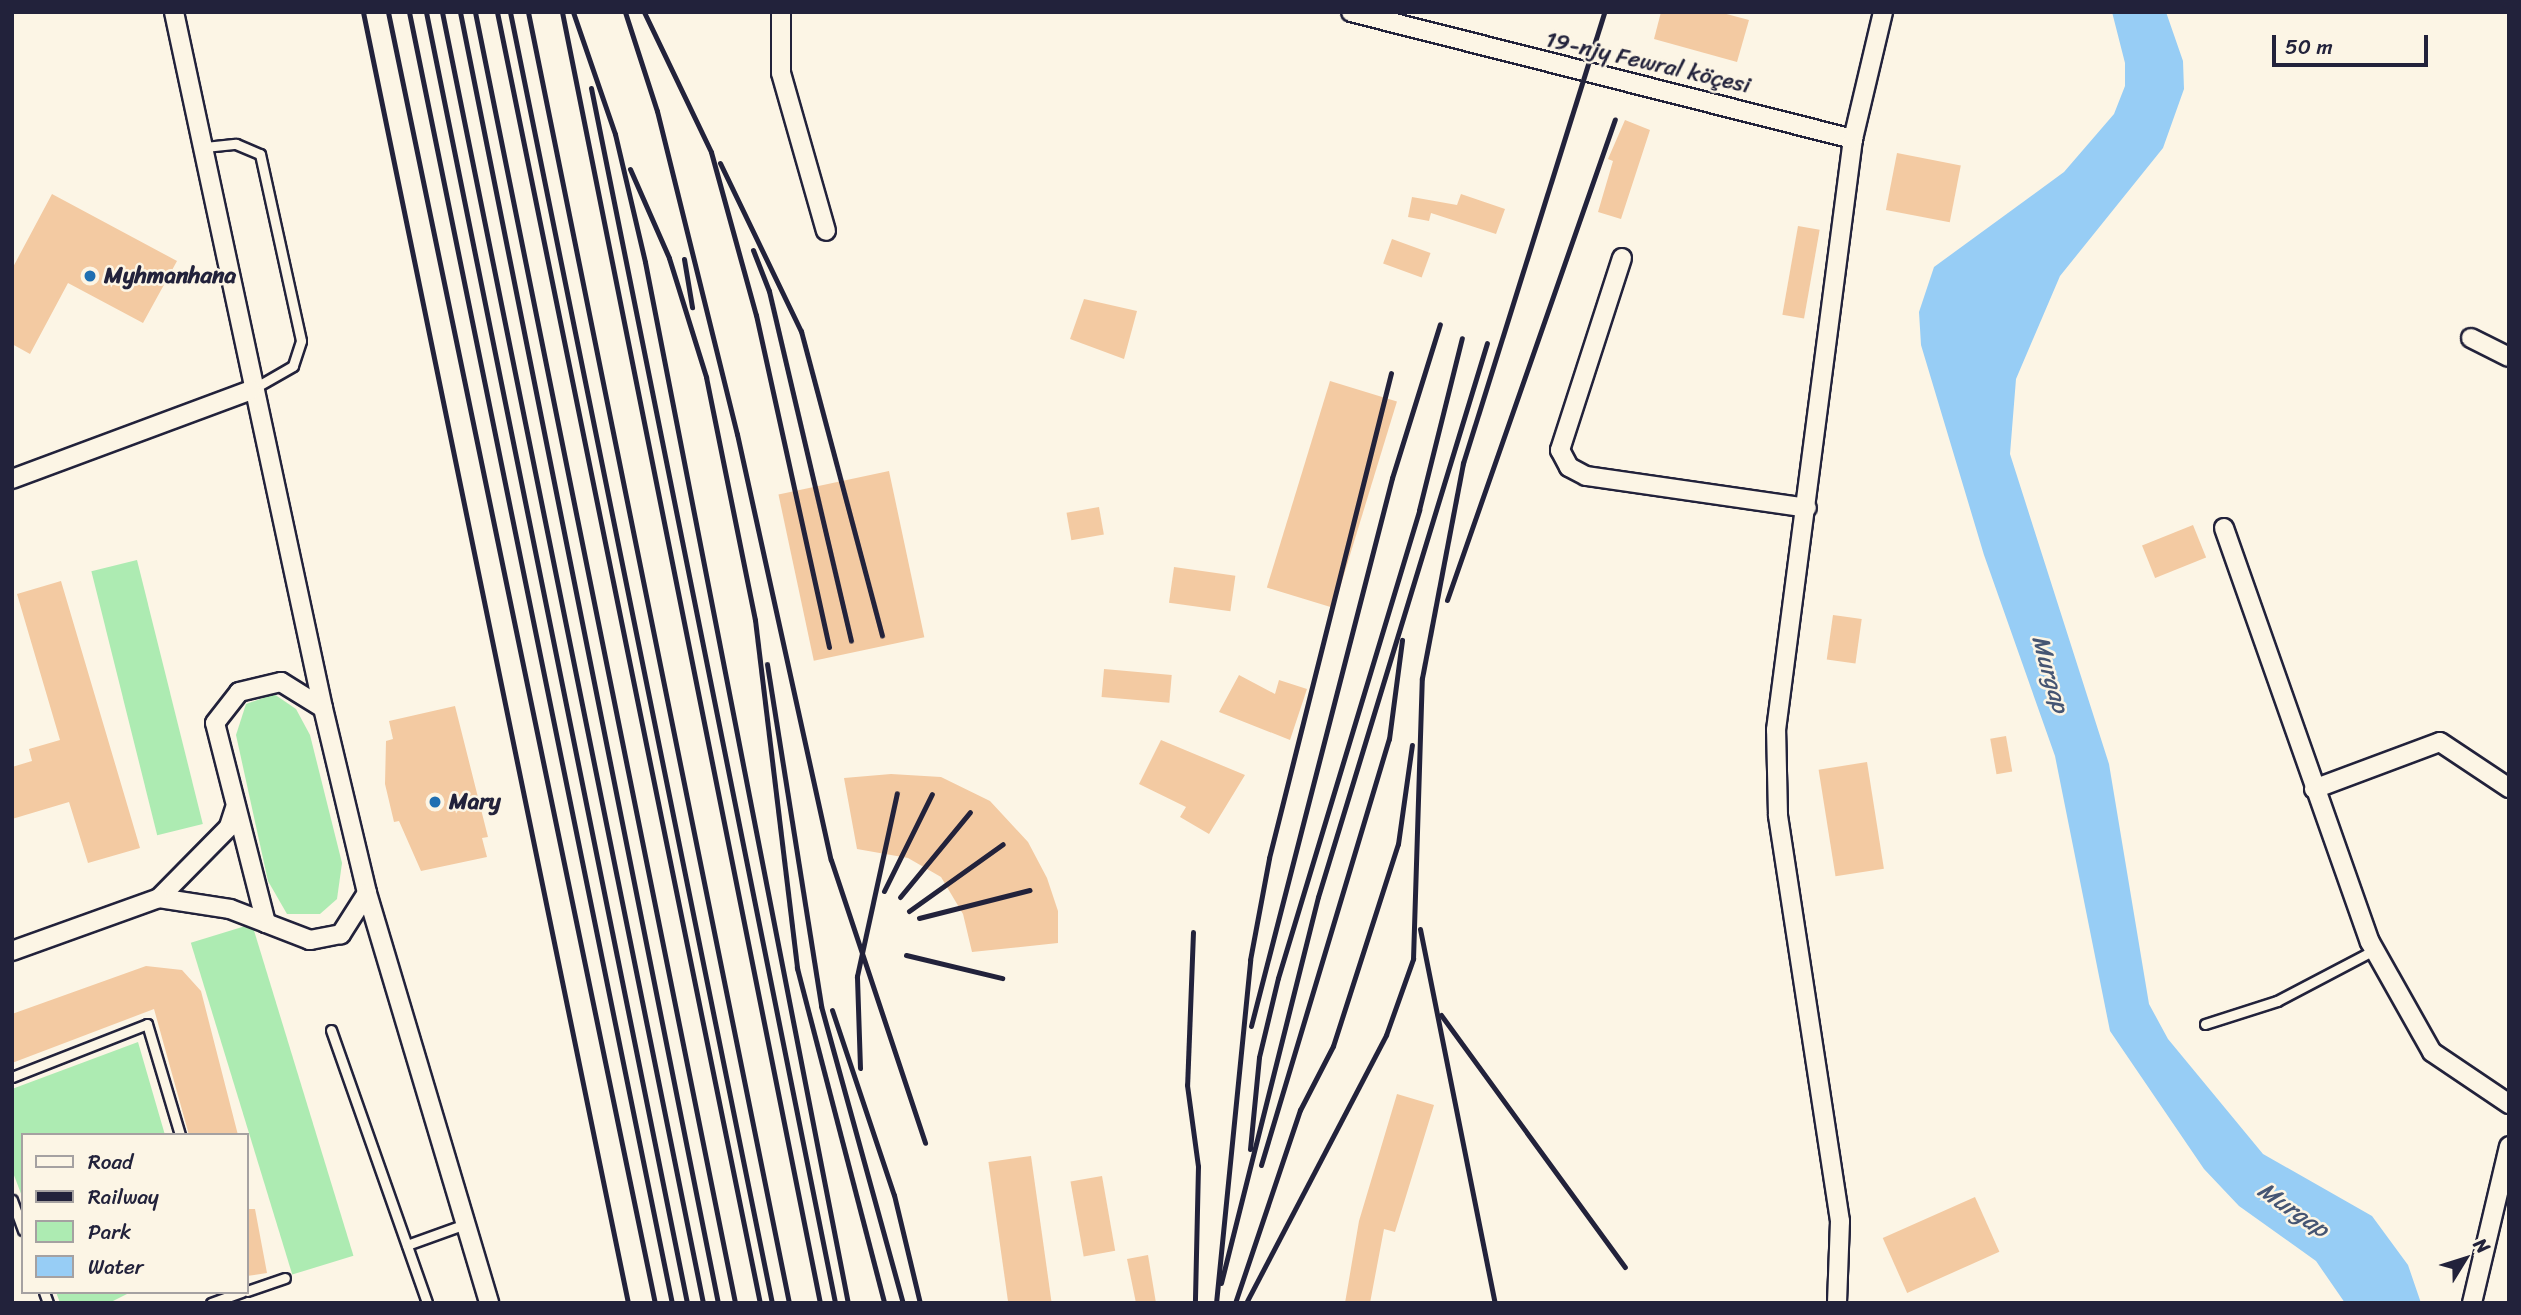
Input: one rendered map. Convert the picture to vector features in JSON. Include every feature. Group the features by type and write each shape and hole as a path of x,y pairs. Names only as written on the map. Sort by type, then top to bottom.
{"street":[{"path":"174,12 205,147 251,390 367,893 489,1303"},
{"path":"781,12 781,73 827,231"},
{"name":"19-njy Fewral köçesi","path":"1351,12 1853,139"},
{"path":"1837,1303 1840,1221 1778,815 1776,730 1853,139 1883,12"},
{"path":"1622,258 1560,450 1569,467 1586,476 1807,508"},
{"path":"2471,338 2509,357"},
{"path":"12,479 251,390"},
{"path":"2224,528 2314,789 2374,950 2432,1052 2509,1104"},
{"path":"266,923 215,723 239,692 281,682 323,708"},
{"path":"2314,789 2440,742 2509,788"},
{"path":"12,951 159,898 229,827 235,808"},
{"path":"159,898 230,909 310,940 341,934 367,893"},
{"path":"2472,1303 2509,1146"}],"lane":[{"path":"205,147 236,144 260,154 301,341 293,366 251,390"},
{"path":"2205,1024 2277,1001 2374,950"},
{"path":"12,1077 147,1024 179,1133"},
{"path":"331,1030 427,1303"},
{"path":"12,1200 21,1225"},
{"path":"407,1245 465,1224"},
{"path":"248,1290 285,1278"},
{"path":"211,1303 236,1294"}],"green space":[{"path":"137,560 203,824 157,835 91,571"},
{"path":"274,694 296,709 310,735 342,863 337,899 320,914 287,914 268,881 236,735 246,704"},
{"path":"252,924 353,1256 292,1275 191,943"},
{"path":"138,1042 164,1133 21,1133 21,1194 12,1170 12,1089"},
{"path":"57,1294 127,1294 109,1303 60,1303"}],"water":[{"name":"Murgap","path":"2112,12 2166,12 2183,61 2184,89 2163,148 2060,276 2016,379 2010,454 2109,764 2149,1004 2168,1039 2263,1154 2372,1216 2408,1265 2421,1303 2345,1303 2316,1261 2239,1206 2204,1169 2110,1031 2055,756 1984,555 1921,345 1919,312 1934,267 2064,172 2114,114 2125,86 2125,63"}],"building":[{"path":"1661,12 1719,12 1749,20 1737,62 1654,39"},
{"path":"1625,120 1650,130 1621,219 1598,212 1613,161 1608,159"},
{"path":"1897,153 1961,165 1950,222 1886,210"},
{"name":"Myhmanhana","path":"52,194 177,261 143,323 68,283 30,354 12,344 12,269"},
{"path":"1461,194 1505,209 1496,234 1431,213 1429,221 1408,217 1412,197 1457,205"},
{"path":"1798,226 1820,230 1804,318 1782,315"},
{"path":"1392,239 1431,253 1422,277 1383,263"},
{"path":"1084,299 1137,311 1124,359 1070,339"},
{"path":"1330,381 1397,401 1334,608 1267,588"},
{"path":"889,471 924,637 814,661 778,494"},
{"path":"1099,507 1104,535 1071,540 1067,513"},
{"path":"2193,525 2206,557 2155,578 2142,546"},
{"path":"1174,567 1235,576 1230,611 1169,603"},
{"path":"61,581 140,848 88,863 69,802 12,819 12,767 32,761 29,749 60,740 17,594"},
{"path":"1833,615 1862,619 1855,664 1827,660"},
{"path":"1104,669 1172,675 1169,703 1102,697"},
{"path":"1239,675 1275,694 1279,680 1307,689 1290,740 1219,712"},
{"name":"Mary","path":"455,706 488,837 482,838 487,857 421,871 399,821 394,822 385,784 386,741 393,739 389,721"},
{"path":"2006,736 2012,771 1996,774 1990,739"},
{"path":"1161,740 1245,775 1209,834 1180,817 1186,807 1139,784"},
{"path":"1867,762 1884,869 1835,876 1819,770"},
{"path":"891,774 941,777 990,801 1028,842 1047,878 1058,911 1058,943 972,952 963,914 941,877 908,858 857,849 844,778"},
{"path":"146,966 182,970 201,991 237,1133 188,1133 154,1009 12,1063 12,1014"},
{"path":"1397,1094 1434,1105 1395,1232 1384,1229 1370,1303 1345,1303 1359,1221"},
{"path":"1031,1156 1052,1303 1008,1303 988,1162"},
{"path":"1102,1176 1115,1251 1084,1256 1070,1182"},
{"path":"1975,1197 1999,1252 1907,1293 1883,1238"},
{"path":"248,1209 255,1209 267,1273 248,1276"},
{"path":"1148,1255 1156,1303 1136,1303 1127,1259"}],"railway":[{"path":"363,12 628,1303"},
{"path":"388,12 655,1303"},
{"path":"409,12 672,1303"},
{"path":"426,12 687,1303"},
{"path":"442,12 703,1303"},
{"path":"460,12 718,1303"},
{"path":"475,12 735,1303"},
{"path":"497,12 760,1303"},
{"path":"510,12 772,1303"},
{"path":"528,12 789,1303"},
{"path":"562,12 820,1303"},
{"path":"573,12 615,134 645,262 848,1303"},
{"path":"625,12 657,111 737,434 831,860 925,1143"},
{"path":"644,12 711,152 756,315 829,647"},
{"path":"1246,1303 1386,1035 1413,959 1422,678 1463,463 1604,12"},
{"path":"591,88 835,1303"},
{"path":"1447,600 1615,119"},
{"path":"720,163 801,331 882,635"},
{"path":"630,169 669,258 706,377 755,620 797,968 884,1303"},
{"path":"753,250 769,291 851,640"},
{"path":"684,259 692,307"},
{"path":"1251,1026 1392,478 1440,324"},
{"path":"1250,1149 1259,1057 1278,978 1419,510 1462,338"},
{"path":"1221,1283 1318,897 1487,343"},
{"path":"1216,1303 1250,960 1269,858 1391,373"},
{"path":"1261,1165 1389,739 1402,640"},
{"path":"767,664 821,1006 903,1303"},
{"path":"1235,1303 1300,1110 1333,1046 1398,844 1412,745"},
{"path":"860,1068 857,976 897,793"},
{"path":"884,891 932,794"},
{"path":"900,897 970,812"},
{"path":"909,911 1003,844"},
{"path":"919,918 1030,890"},
{"path":"1420,929 1495,1303"},
{"path":"1193,932 1187,1085 1198,1166 1195,1303"},
{"path":"906,955 1002,978"},
{"path":"832,1010 894,1195 920,1303"},
{"path":"1441,1015 1625,1267"}],"place":[{"name":"Myhmanhana","path":"90,276"},
{"name":"Mary","path":"435,802"}]}
